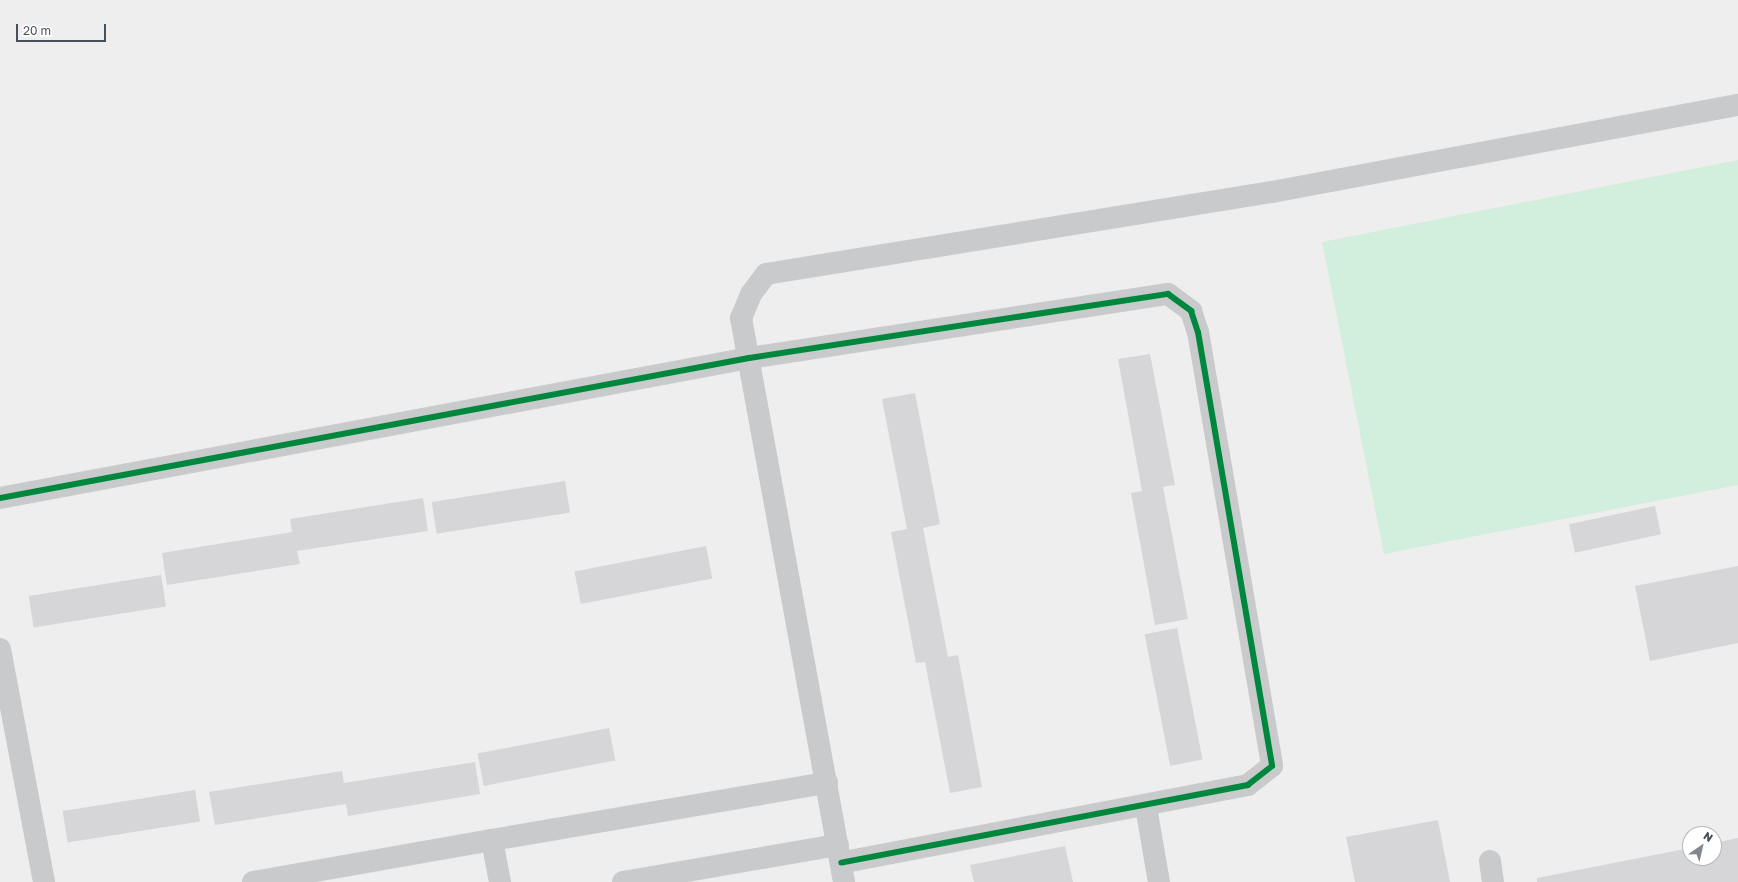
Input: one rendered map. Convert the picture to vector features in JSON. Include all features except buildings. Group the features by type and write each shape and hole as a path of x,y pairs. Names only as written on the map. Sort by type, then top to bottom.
{"street":[{"path":"841,863 741,318 751,294 766,274 1272,192 1738,105"},
{"path":"0,498 749,358 1149,296 1168,294 1191,311 1199,340 1272,766 1248,785 1146,807 841,863 623,882"},
{"path":"0,649 44,882"},
{"path":"253,882 827,783"},
{"path":"1146,807 1159,882"},
{"path":"492,840 500,882"},
{"path":"1490,861 1493,882"}],"green space":[{"path":"1738,160 1738,485 1384,554 1322,242"}],"cycle path":[{"path":"0,498 749,358 1168,294 1191,311 1198,332 1272,766 1248,785 841,863"}]}
